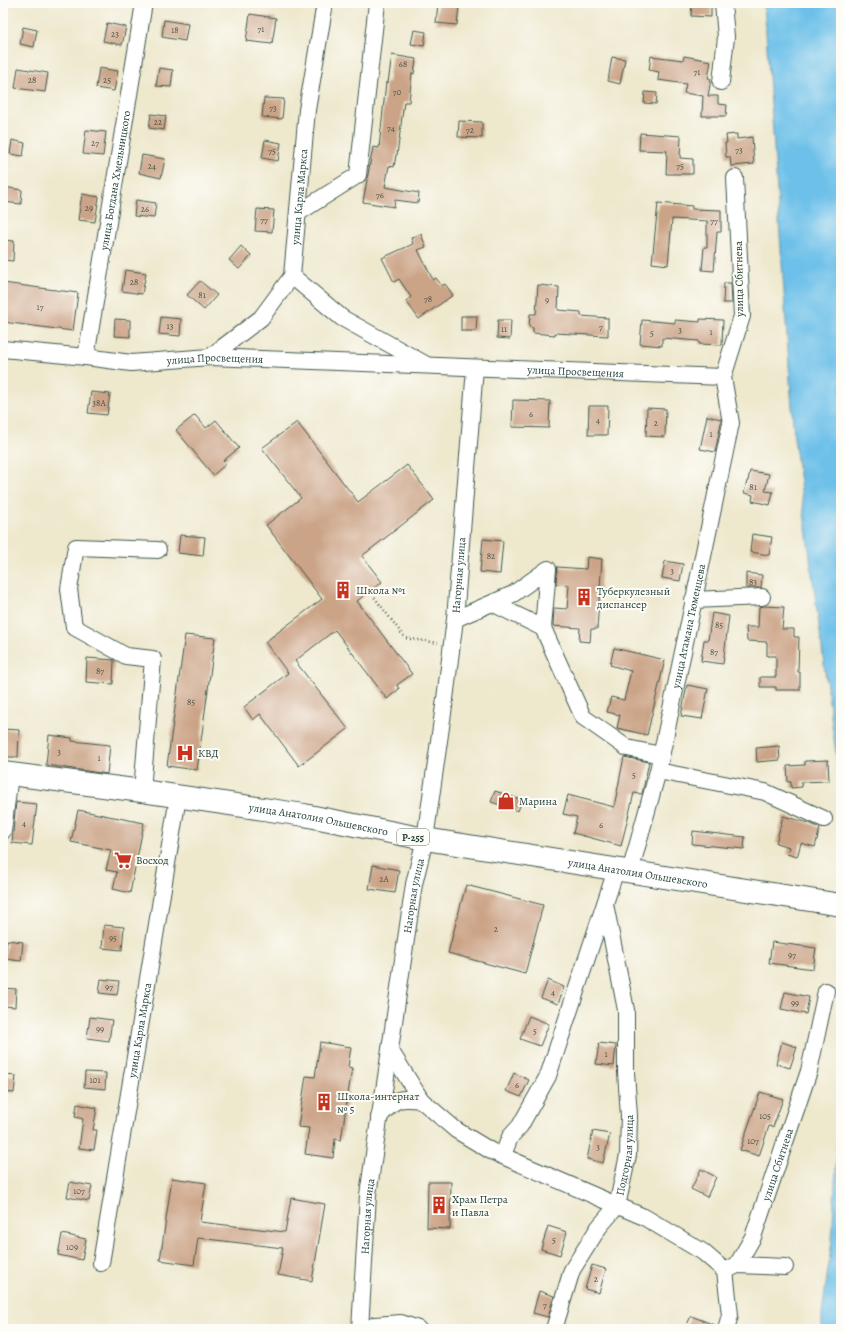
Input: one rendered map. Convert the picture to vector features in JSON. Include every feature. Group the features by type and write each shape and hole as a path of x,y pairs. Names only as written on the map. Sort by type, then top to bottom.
{"highway":[{"name":"улица Анатолия Ольшевского","path":"6,774 142,791 304,815 425,839 832,904"}],"street":[{"name":"улица Богдана Хмельницкого","path":"86,357 144,3"},
{"name":"улица Карла Маркса","path":"292,276 308,110 324,3"},
{"path":"298,213 358,175 377,3"},
{"path":"721,82 726,37 723,3"},
{"name":"улица Сбитнева","path":"723,377 742,316 735,178"},
{"name":"улица Просвещения","path":"292,276 342,318 428,366"},
{"path":"210,357 261,318 292,276"},
{"name":"улица Просвещения","path":"3,349 131,363 210,357 723,377"},
{"name":"Нагорная улица","path":"360,1329 368,1195 414,884 425,839 446,699 456,619 475,368"},
{"name":"улица Атамана Тюменцева","path":"503,1155 510,1137 520,1126 548,1076 605,904 623,871 659,763 731,423 723,377"},
{"path":"142,791 152,659 126,656 74,627 68,589 76,547 158,550"},
{"path":"456,619 513,594 548,569 543,628 583,716 627,748 659,763 765,792 824,819"},
{"path":"694,600 762,597"},
{"path":"492,603 543,628"},
{"path":"3,831 6,774"},
{"name":"улица Карла Маркса","path":"101,1263 178,797"},
{"name":"Подгорная улица","path":"554,1329 572,1270 599,1227 617,1206 628,1155 629,1116 626,1072 626,1010 605,904"},
{"name":"улица Сбитнева","path":"731,1268 753,1237 809,1071 826,991"},
{"path":"390,1050 421,1100 456,1130 491,1150 644,1217 731,1268 785,1267"},
{"path":"379,1117 391,1103 404,1098 421,1100"},
{"path":"726,1329 730,1315 731,1268"},
{"path":"368,1329 375,1325 401,1323 418,1329"}],"path":[{"path":"372,594 405,638 452,646"}],"water":[{"path":"764,3 841,3 841,792 794,437"},
{"path":"841,1073 841,1329 822,1329 822,1313 832,1240"}],"building":[{"path":"438,3 459,6 457,25 436,23"},
{"path":"692,3 711,3 711,17 691,16"},
{"path":"250,14 276,18 272,44 246,41"},
{"path":"164,20 188,24 185,41 162,37"},
{"path":"107,23 126,27 122,45 103,41"},
{"path":"23,27 37,30 34,47 20,44"},
{"path":"414,30 426,32 424,46 411,44"},
{"path":"392,55 416,59 414,74 412,73 409,102 404,102 397,155 394,167 389,166 385,187 419,193 418,203 395,200 394,207 363,202 373,147 379,148 386,82 388,83"},
{"path":"651,56 683,60 684,56 711,61 708,78 711,79 708,96 718,96 718,104 727,105 726,116 702,116 703,96 684,93 686,84 658,80 659,72 649,70"},
{"path":"612,57 625,59 620,84 608,81"},
{"path":"18,68 48,73 45,92 15,88"},
{"path":"99,68 118,71 114,91 96,88"},
{"path":"159,68 173,70 171,87 156,86"},
{"path":"645,92 657,93 656,104 644,103"},
{"path":"264,98 284,99 282,119 262,117"},
{"path":"151,114 166,116 164,130 149,128"},
{"path":"459,121 482,122 482,138 458,137"},
{"path":"86,130 106,132 103,156 83,154"},
{"path":"640,133 681,136 680,158 693,159 693,174 666,174 667,151 639,150"},
{"path":"737,134 737,139 752,137 754,164 731,166 730,157 726,157 726,135"},
{"path":"12,140 25,143 23,156 10,154"},
{"path":"265,140 281,143 278,161 262,158"},
{"path":"142,155 165,159 161,178 139,173"},
{"path":"4,187 22,190 21,204 3,202"},
{"path":"82,194 99,197 95,222 78,220"},
{"path":"136,200 156,203 154,218 134,216"},
{"path":"658,203 692,206 692,209 721,210 721,232 717,232 714,271 702,270 704,247 707,247 707,221 672,219 668,265 652,263"},
{"path":"257,209 274,210 272,232 255,231"},
{"path":"421,234 426,247 418,250 433,280 436,278 442,286 445,284 453,295 419,319 406,301 411,297 399,279 394,282 382,258 413,244 411,238"},
{"path":"3,240 14,241 13,261 3,260"},
{"path":"241,246 251,256 239,269 229,260"},
{"path":"125,270 146,273 142,294 122,291"},
{"path":"200,281 217,295 204,310 187,295"},
{"path":"3,283 78,293 73,331 3,322"},
{"path":"724,283 731,283 732,303 723,303"},
{"path":"538,285 559,287 558,310 581,312 581,316 608,318 608,336 533,333 533,328 529,327 530,314 536,314"},
{"path":"461,316 477,316 476,331 461,331"},
{"path":"161,317 181,319 180,336 159,334"},
{"path":"115,319 130,320 130,337 114,336"},
{"path":"700,319 723,320 722,345 699,344 699,341 662,338 662,346 640,344 642,320 675,323 675,320 700,322"},
{"path":"498,320 511,320 510,339 497,338"},
{"path":"91,392 110,394 107,415 88,413"},
{"path":"513,400 550,401 549,428 512,427"},
{"path":"589,406 608,406 607,435 588,435"},
{"path":"647,408 666,409 665,437 646,436"},
{"path":"195,415 206,428 216,420 239,448 223,461 226,464 213,475 176,430"},
{"path":"707,416 721,419 715,452 700,449"},
{"name":"Школа №1","path":"297,422 358,502 407,465 434,500 362,556 382,582 357,601 412,674 397,685 399,689 387,699 335,630 295,661 348,729 299,766 260,714 253,720 244,707 288,673 265,642 322,599 266,525 301,498 262,448"},
{"path":"750,471 769,474 765,491 773,492 770,505 752,501 753,495 744,493"},
{"path":"752,534 772,537 769,555 750,552"},
{"path":"180,535 205,537 203,556 178,553"},
{"path":"483,539 503,541 500,574 480,572"},
{"name":"Туберкулезный диспансер","path":"587,557 602,559 597,629 591,629 590,642 579,641 580,628 553,626 554,608 567,609 569,585 556,584 557,567 586,569"},
{"path":"665,561 683,564 680,581 662,578"},
{"path":"746,573 762,575 761,588 746,588"},
{"path":"759,607 784,607 782,629 794,629 794,637 799,637 798,672 800,672 800,690 776,690 776,687 760,687 760,677 776,677 776,656 767,656 767,642 747,641 746,627 758,627"},
{"path":"712,613 729,616 723,664 701,661 704,640 708,640"},
{"path":"185,635 215,638 197,770 167,766"},
{"path":"614,648 665,660 647,735 617,728 620,715 607,712 611,697 624,700 631,671 610,665"},
{"path":"87,658 114,660 113,684 86,682"},
{"path":"687,685 708,689 702,719 681,716"},
{"path":"3,729 19,730 18,757 3,757"},
{"path":"49,735 72,738 72,741 110,745 107,774 46,765"},
{"path":"779,746 780,760 757,762 756,748"},
{"path":"624,757 649,762 642,794 634,793 621,846 573,833 577,817 563,814 568,795 614,807"},
{"path":"828,760 829,781 801,782 802,787 791,788 791,782 788,782 787,766 805,765 805,761"},
{"name":"Марина","path":"495,791 522,800 518,811 491,802"},
{"path":"16,802 37,804 32,845 12,843"},
{"name":"Восход","path":"78,810 144,823 130,893 113,889 117,872 106,870 111,850 71,842"},
{"path":"783,816 809,823 820,828 815,847 801,843 797,857 787,854 789,847 776,843"},
{"path":"693,831 745,837 744,849 692,844"},
{"path":"373,865 399,870 395,893 369,889"},
{"path":"466,885 543,905 525,974 448,953"},
{"path":"104,925 124,927 122,950 102,948"},
{"path":"7,940 23,942 21,961 5,959"},
{"path":"772,942 816,948 813,969 769,963"},
{"path":"101,979 119,981 117,995 99,993"},
{"path":"548,980 564,987 558,1004 541,998"},
{"path":"3,988 16,989 15,1007 3,1006"},
{"path":"785,992 809,997 806,1014 781,1009"},
{"path":"529,1016 549,1024 540,1046 520,1039"},
{"path":"90,1017 112,1020 109,1041 87,1038"},
{"name":"Школа-интернат № 5","path":"320,1042 351,1047 348,1067 352,1068 341,1140 335,1139 333,1158 305,1154 309,1128 298,1127 306,1076 315,1077"},
{"path":"782,1042 797,1047 790,1068 776,1064"},
{"path":"599,1043 616,1045 614,1066 596,1064"},
{"path":"85,1072 106,1073 105,1089 84,1087"},
{"path":"514,1073 529,1080 521,1097 506,1091"},
{"path":"3,1075 16,1076 14,1093 3,1092"},
{"path":"760,1092 783,1099 773,1127 769,1126 759,1156 740,1150"},
{"path":"77,1104 97,1108 93,1130 97,1130 94,1150 79,1148 83,1119 75,1117"},
{"path":"593,1131 610,1134 603,1163 587,1159"},
{"path":"701,1169 716,1177 707,1197 691,1189"},
{"path":"172,1178 206,1183 200,1222 285,1232 291,1198 325,1204 312,1281 278,1275 283,1248 198,1238 194,1265 160,1260"},
{"path":"70,1182 92,1186 89,1201 67,1197"},
{"name":"Храм Петра и Павла","path":"428,1182 451,1182 450,1229 427,1228"},
{"path":"548,1226 567,1232 560,1255 541,1249"},
{"path":"62,1234 86,1239 82,1260 58,1255"},
{"path":"592,1265 606,1269 599,1293 585,1289"},
{"path":"539,1291 554,1296 548,1317 533,1313"},
{"path":"691,1316 717,1326 717,1329 685,1329"}],"place":[{"name":"Школа №1","path":"343,590"},
{"name":"Туберкулезный диспансер","path":"584,597"},
{"name":"КВД","path":"185,753"},
{"name":"Марина","path":"506,801"},
{"name":"Восход","path":"123,860"},
{"name":"Школа-интернат № 5","path":"324,1102"},
{"name":"Храм Петра и Павла","path":"439,1205"}]}
